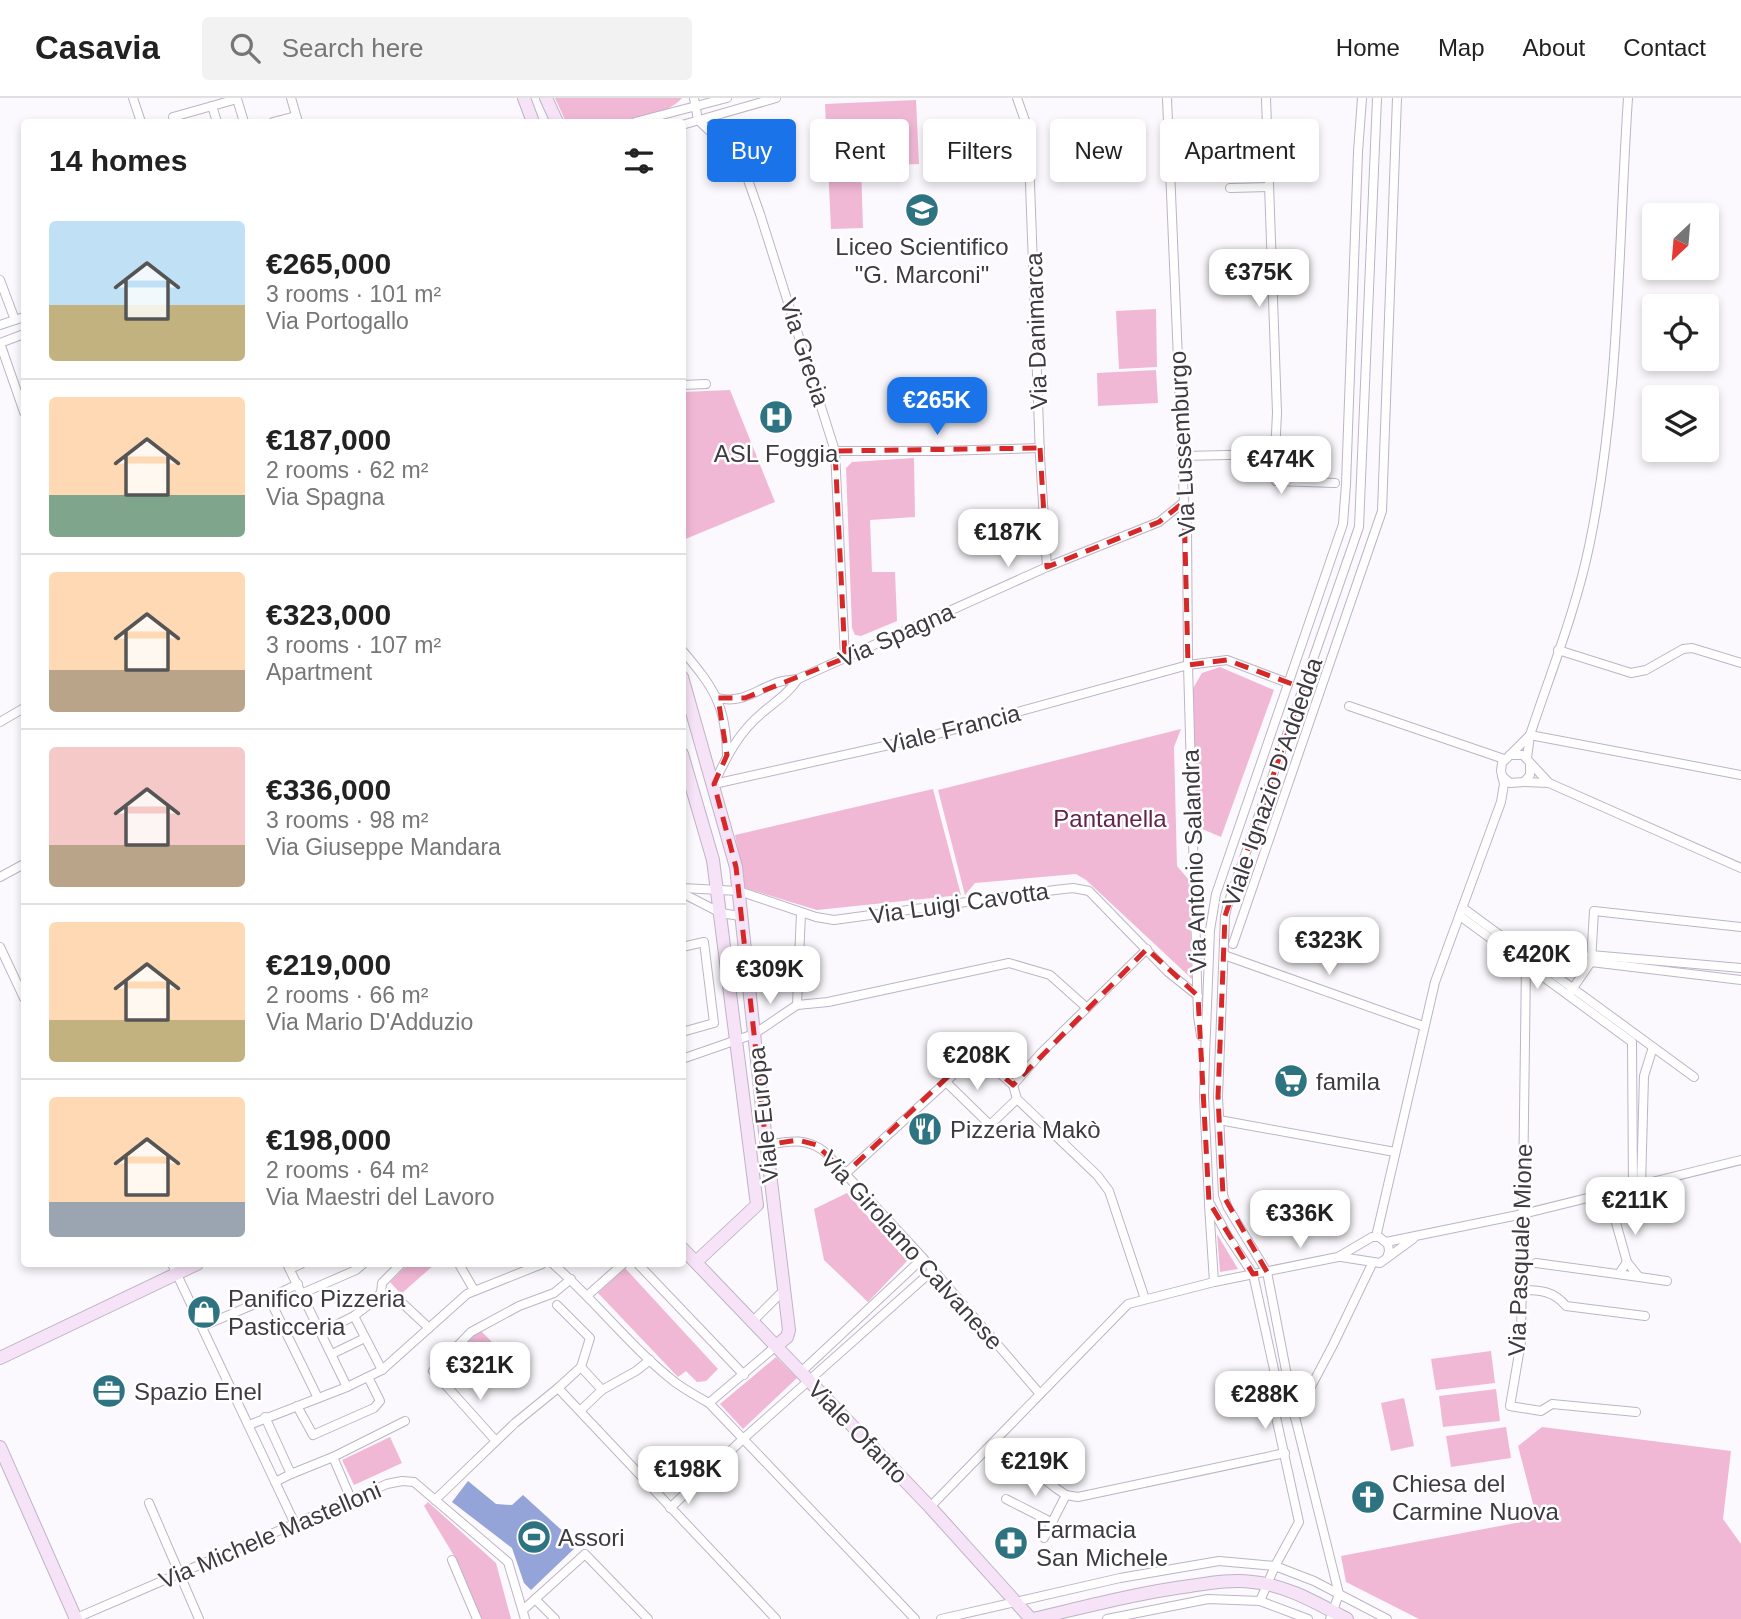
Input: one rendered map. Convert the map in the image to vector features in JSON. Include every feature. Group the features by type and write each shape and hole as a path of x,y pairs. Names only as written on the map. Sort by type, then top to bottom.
{"street":[{"path":"133,98 140,119"},
{"path":"291,98 297,119"},
{"path":"524,98 532,119"},
{"path":"546,98 556,119"},
{"path":"644,119 695,102 727,98"},
{"path":"686,124 776,98"},
{"name":"Via Danimarca","path":"1017,98 1028,137 1047,567"},
{"name":"Via Lussemburgo","path":"1167,98 1187,525 1188,665"},
{"path":"1266,98 1277,413 1276,481 1335,483"},
{"name":"Viale Ignazio D'Addedda","path":"1260,1601 1299,1522 1271,1394 1275,1374 1253,1275 1209,1202 1204,1096 1210,930 1216,894 1343,524 1362,98"},
{"name":"Viale Ignazio D'Addedda","path":"1339,1594 1295,1417 1267,1272 1223,1195 1218,1097 1227,907 1359,527 1377,98"},
{"name":"Viale Ignazio D'Addedda","path":"1233,944 1382,511 1397,98"},
{"path":"1497,816 1513,790 1530,775 1530,735 1590,544 1611,416 1628,98"},
{"path":"177,119 237,99 243,119"},
{"path":"713,100 716,114"},
{"path":"695,102 698,120"},
{"path":"212,106 216,119"},
{"name":"Via Grecia","path":"698,120 741,160 835,451 845,657"},
{"path":"1230,188 1269,187"},
{"path":"1355,233 1370,234"},
{"path":"0,280 20,318 0,325"},
{"path":"21,335 0,343 21,403"},
{"path":"686,385 706,384"},
{"path":"1349,408 1365,409"},
{"path":"835,451 1040,448"},
{"path":"1182,456 1275,454"},
{"name":"Via Spagna","path":"718,698 731,701 745,698 778,682 798,679 1047,567 1159,522 1184,502"},
{"path":"1558,650 1631,673 1646,670 1683,649 1692,648 1741,663"},
{"path":"686,655 718,698 726,730 727,755"},
{"name":"Viale Francia","path":"714,784 934,735 1188,665 1227,660 1288,683 1299,678 1303,682 1303,688"},
{"name":"Via Antonio Salandra","path":"1188,665 1198,996 1205,1056"},
{"name":"Via Spagna","path":"714,784 727,755 741,734 788,693 798,679"},
{"name":"Viale Europa","path":"686,690 736,867 789,1330 787,1337 776,1346"},
{"path":"1349,706 1507,757 1519,754 1549,783 1741,868"},
{"path":"0,722 21,710"},
{"path":"1376,1237 1435,982 1497,816 1503,791 1501,767 1507,757 1530,735"},
{"path":"1530,735 1741,775"},
{"name":"Viale Europa","path":"686,768 713,860 722,913 735,1040 757,1205 696,1262"},
{"path":"1502,776 1510,783 1549,783"},
{"path":"0,877 21,866"},
{"name":"Via Luigi Cavotta","path":"686,888 739,891 801,913 834,919 1073,888 1089,891 1168,972 1198,996"},
{"path":"686,895 722,913 740,916"},
{"path":"1567,995 1591,959 1594,911 1741,927"},
{"path":"1462,912 1526,965 1632,1042 1637,1187"},
{"path":"1462,912 1574,987 1694,1077"},
{"path":"797,1005 801,913"},
{"path":"686,946 704,942 714,1023 686,1031"},
{"path":"0,947 21,992"},
{"path":"1013,1085 1147,949"},
{"path":"1224,955 1423,1026"},
{"path":"1591,959 1741,968"},
{"path":"1591,959 1741,980"},
{"path":"686,1058 754,1034 797,1005 828,1002 1009,963 1050,975 1087,1008"},
{"name":"Via Pasquale Mione","path":"1526,965 1521,1342 1510,1406 1541,1411 1552,1404 1636,1412"},
{"path":"1637,1187 1644,1076 1653,1047"},
{"path":"845,1174 946,1082 975,1051 1013,1085 1017,1099 1097,1175 1109,1191 1145,1298"},
{"path":"946,1082 990,1125 1017,1099"},
{"path":"1219,1120 1395,1152"},
{"name":"Via Girolamo Calvanese","path":"766,1145 798,1140 817,1146 923,1258 1041,1395"},
{"path":"1376,1237 1386,1242 1523,1214 1739,1162"},
{"path":"1608,1194 1627,1262 1639,1277"},
{"path":"1209,1202 1214,1282"},
{"path":"757,1205 773,1203"},
{"path":"1338,1257 1380,1263 1419,1235"},
{"path":"930,1507 1128,1304 1214,1282 1338,1257 1376,1237"},
{"path":"1365,1242 1362,1251 1369,1262"},
{"path":"1386,1242 1389,1251 1387,1258"},
{"name":"Viale Ofanto","path":"686,1252 930,1507 1032,1619"},
{"path":"670,1508 743,1439 923,1258"},
{"path":"1295,1417 1369,1262"},
{"path":"1619,1274 1627,1262"},
{"path":"1536,1263 1667,1281"},
{"path":"290,1267 347,1387"},
{"path":"303,1293 360,1267"},
{"path":"322,1332 354,1316 381,1293 382,1283 398,1267"},
{"path":"461,1267 474,1290"},
{"path":"249,1426 382,1370 467,1294 534,1267"},
{"path":"557,1267 588,1295 650,1360 677,1383 709,1404 915,1619"},
{"path":"588,1295 620,1267"},
{"path":"641,1267 744,1375"},
{"path":"0,1358 175,1268 295,1524"},
{"path":"804,1377 932,1271"},
{"path":"496,1441 433,1371 471,1332 519,1306 554,1293 571,1279"},
{"path":"203,1326 298,1284"},
{"path":"1522,1290 1544,1291 1559,1297 1566,1306 1645,1316"},
{"path":"753,1321 783,1291"},
{"path":"381,1293 399,1300 429,1328"},
{"path":"270,1297 318,1398"},
{"path":"435,1500 496,1441 581,1367 590,1339 557,1305"},
{"path":"354,1316 382,1370"},
{"path":"332,1354 365,1339"},
{"path":"709,1404 776,1346"},
{"path":"581,1410 602,1390 650,1360"},
{"path":"581,1367 602,1390"},
{"path":"297,1406 313,1435 374,1408 380,1401 368,1377"},
{"path":"558,1388 776,1619"},
{"path":"265,1417 291,1474"},
{"path":"275,1482 334,1457 405,1421"},
{"path":"996,1441 1066,1495 1079,1497 1285,1453"},
{"path":"0,1447 75,1619"},
{"path":"334,1457 351,1499"},
{"name":"Via Michele Mastelloni","path":"75,1619 351,1499 402,1480 414,1482 508,1562 524,1615"},
{"path":"1044,1538 1066,1495"},
{"path":"1006,1499 1051,1522"},
{"path":"149,1503 199,1619"},
{"path":"524,1615 535,1599 585,1554 648,1619"},
{"path":"452,1559 477,1619"},
{"path":"941,1619 1129,1576 1219,1561 1275,1566 1314,1581 1387,1619"},
{"path":"1129,1576 1133,1596"},
{"path":"1032,1619 1133,1596 1218,1581 1267,1584 1290,1591 1332,1615 1348,1619"},
{"path":"1332,1615 1339,1594"},
{"path":"1107,1619 1208,1598 1260,1601 1308,1619"},
{"path":"535,1599 555,1619"}],"highlighted area":[{"path":"1040,448 1047,567 1159,522 1184,502 1188,665 1227,660 1303,688 1225,916 1218,1097 1223,1195 1267,1272 1253,1274 1209,1202 1198,996 1147,949 1013,1085 975,1051 845,1174 817,1145 798,1140 766,1145 736,867 714,784 727,755 718,698 745,698 845,658 835,451"}],"green space":[{"path":"555,98 682,98 672,107 644,117 565,119"},
{"path":"916,100 919,164 909,164 909,119 826,119 825,104"},
{"path":"829,182 862,182 863,228 831,229"},
{"path":"1156,309 1157,367 1119,369 1116,311"},
{"path":"1156,370 1158,403 1098,406 1097,373"},
{"path":"730,390 775,502 686,539 686,392"},
{"path":"914,458 915,517 870,520 872,572 895,572 897,621 861,636 855,635 852,628 846,468 852,462"},
{"path":"1220,667 1274,690 1221,837 1195,826 1192,690 1202,673"},
{"name":"Pantanella","path":"1181,729 1174,747 1177,866 1189,880 1192,979 1086,880 1076,874 975,883 965,895 938,790"},
{"path":"933,789 961,895 817,910 745,888 735,835"},
{"path":"847,1193 907,1261 868,1302 824,1260 814,1209"},
{"path":"1217,1234 1238,1269 1220,1272"},
{"path":"406,1267 432,1267 401,1294 390,1282"},
{"path":"625,1268 718,1369 706,1381 697,1382 686,1371 678,1377 598,1293"},
{"path":"480,1330 494,1344 470,1367 457,1353"},
{"path":"1491,1351 1495,1383 1436,1390 1431,1359"},
{"path":"776,1357 797,1378 743,1429 720,1404"},
{"path":"1496,1389 1500,1421 1443,1427 1439,1396"},
{"path":"1404,1398 1414,1446 1391,1451 1381,1403"},
{"path":"1506,1427 1511,1458 1451,1467 1446,1436"},
{"path":"1542,1427 1731,1451 1723,1519 1741,1544 1741,1619 1419,1619 1346,1582 1341,1556 1537,1519 1518,1446"},
{"path":"390,1437 402,1463 354,1485 342,1460"},
{"path":"428,1502 496,1563 511,1619 481,1619 459,1564 424,1506"}],"water":[{"name":"Assori","path":"468,1481 496,1504 512,1505 523,1495 578,1545 531,1590 524,1583 512,1548 452,1502"}],"place":[{"name":"Liceo Scientifico \"G. Marconi\"","path":"922,210"},
{"name":"ASL Foggia","path":"776,417"},
{"name":"famila","path":"1291,1081"},
{"name":"Pizzeria Makò","path":"925,1129"},
{"name":"Panifico Pizzeria Pasticceria","path":"204,1312"},
{"name":"Spazio Enel","path":"109,1391"},
{"name":"Chiesa del Carmine Nuova","path":"1368,1497"},
{"name":"Assori","path":"534,1537"},
{"name":"Farmacia San Michele","path":"1011,1543"}]}
